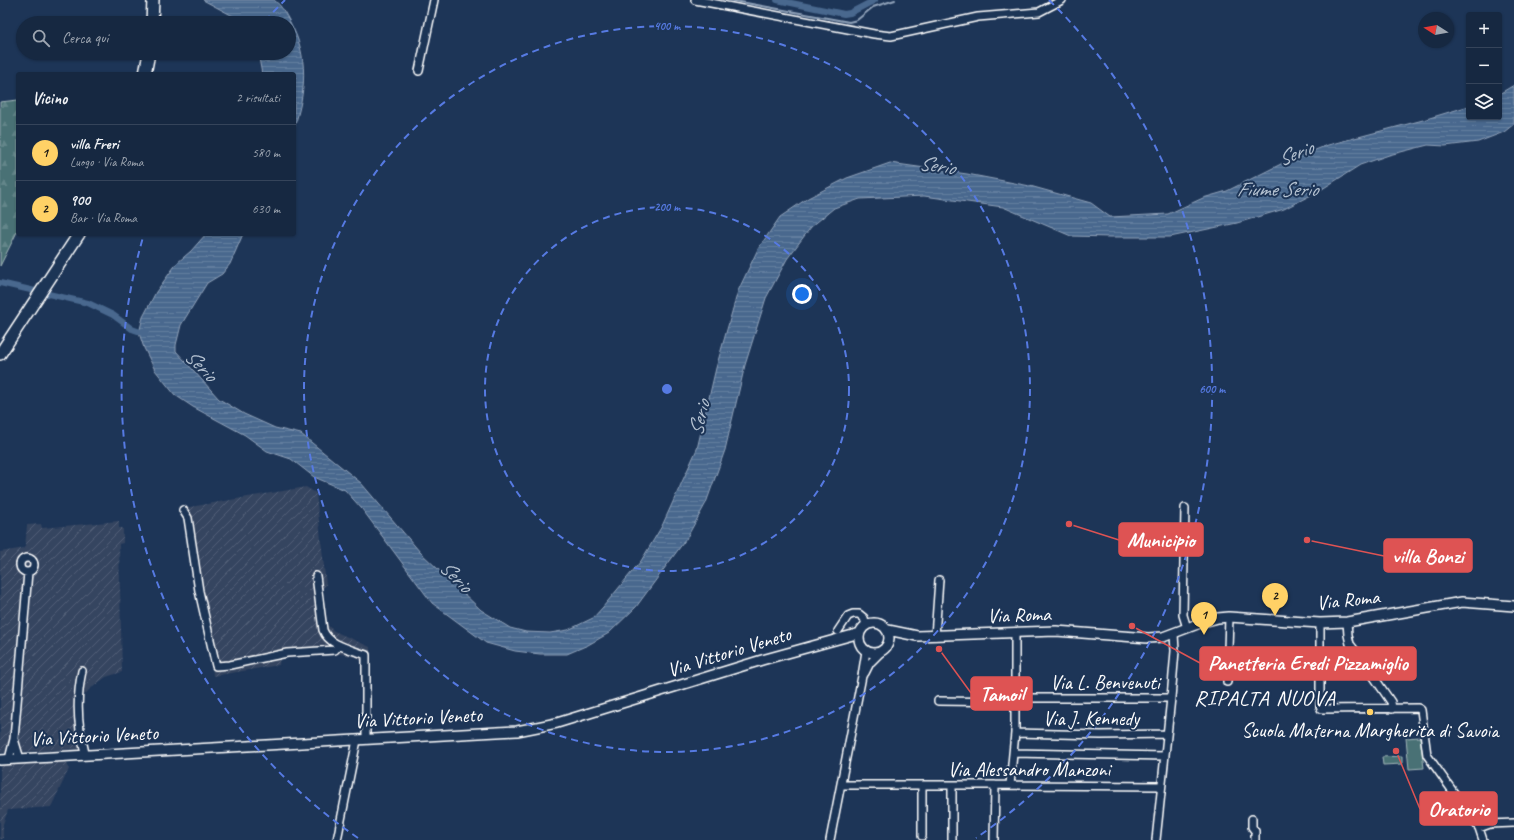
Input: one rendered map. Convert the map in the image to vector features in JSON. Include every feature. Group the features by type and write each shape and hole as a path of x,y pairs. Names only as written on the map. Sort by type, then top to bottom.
{"highway":[{"path":"152,16 153,0"},
{"path":"145,72 148,60"},
{"path":"0,354 78,236"}],"main road":[{"name":"Via Roma","path":"912,636 1056,631 1148,638 1163,637 1218,618 1229,617 1320,623 1347,622 1462,602 1514,606"},
{"path":"826,643 860,633 866,625 876,622 885,626 888,630 890,640 885,649 880,652 875,653 866,651 860,643 860,633"},
{"path":"888,630 912,636"},
{"path":"890,640 912,636"},
{"path":"826,643 860,643"},
{"name":"Via Vittorio Veneto","path":"4,760 85,754 516,731 557,724 791,652 826,643"}],"street":[{"path":"419,71 434,0"},
{"path":"695,0 891,36 978,17 1039,12 1062,0"},
{"path":"1185,508 1182,615 1187,628"},
{"path":"183,510 188,518 199,591 216,666 230,665 287,654 335,650 339,645"},
{"path":"4,760 14,738 28,572"},
{"path":"316,576 323,630 328,640 366,655 361,740 337,840"},
{"path":"935,636 939,580"},
{"path":"838,631 848,616 853,614 859,614 864,618 866,625"},
{"path":"1227,682 1229,617"},
{"path":"1347,622 1350,644 1391,702 1392,709"},
{"path":"1320,623 1321,709 1418,708 1421,710 1427,755 1479,828 1483,840"},
{"path":"1010,785 1015,733 1015,632"},
{"path":"1156,840 1171,698 1174,634"},
{"path":"830,840 866,651"},
{"path":"862,676 870,663 880,652"},
{"path":"82,670 78,710 85,754"},
{"name":"Via L. Benvenuti","path":"938,701 1171,698"},
{"name":"Via J. Kennedy","path":"1015,733 1101,735 1167,734"},
{"path":"14,738 20,759"},
{"path":"1014,753 1165,756"},
{"name":"Via Alessandro Manzoni","path":"841,785 1162,786"},
{"path":"922,785 922,836"},
{"path":"952,785 952,840"},
{"path":"994,840 995,785"},
{"path":"1252,819 1252,827 1256,831 1255,840"},
{"path":"1479,828 1490,824 1514,823"}],"shaded area":[{"path":"306,487 316,493 326,585 321,590 326,624 334,631 370,647 370,661 363,663 356,657 340,654 280,657 279,665 213,676 211,651 184,508"},
{"path":"119,521 119,528 123,528 123,543 119,544 122,672 106,677 90,689 75,705 80,749 0,753 0,552 25,548 27,525 41,524 42,528"},
{"path":"66,759 69,769 51,807 8,810 3,824 3,839 0,839 0,763"}],"green space":[{"path":"16,100 16,234 0,266 0,102"},
{"path":"1420,737 1424,768 1409,769 1406,738"},
{"path":"1402,756 1402,764 1383,765 1382,757"}],"water":[{"path":"203,0 274,0 287,16 233,16"},
{"path":"296,35 303,61 304,74 301,101 296,122 296,72 262,72 259,60 296,60"},
{"name":"Fiume Serio","path":"1514,85 1514,124 1504,132 1478,142 1445,146 1428,145 1389,155 1360,165 1319,191 1284,209 1237,223 1170,237 1071,236 1003,207 924,196 860,199 834,208 811,227 787,259 766,298 745,365 725,450 706,503 686,539 636,607 609,633 588,645 567,654 540,654 515,651 486,643 432,603 362,509 345,490 314,477 291,459 267,451 245,435 193,407 175,395 155,370 144,348 139,333 143,317 156,292 177,263 191,251 204,236 242,236 230,264 222,274 207,283 181,325 176,351 219,399 244,414 275,428 301,434 361,483 420,552 481,610 510,628 526,632 550,633 568,630 593,618 641,561 662,526 697,449 716,368 738,291 758,249 780,217 808,198 847,178 890,163 967,174 1030,186 1091,203 1110,217 1168,214 1203,198 1227,191 1287,161 1328,145 1466,107 1466,120 1502,120 1502,92"}],"waterway":[{"path":"730,0 849,22 857,20 873,7 895,0"},
{"path":"777,0 844,14 850,13 875,0"},
{"path":"0,283 88,303 113,315 132,329 146,334"}],"place":[{"name":"Municipio","path":"1069,524"},
{"name":"villa Bonzi","path":"1307,540"},
{"name":"900","path":"1275,616"},
{"name":"Panetteria Eredi Pizzamiglio","path":"1132,626"},
{"name":"villa Freri","path":"1204,635"},
{"name":"Tamoil","path":"939,649"},
{"name":"Scuola Materna Margherita di Savoia","path":"1370,712"},
{"name":"Oratorio","path":"1396,751"}],"district":[{"name":"RIPALTA NUOVA","path":"1265,698"}],"water label":[{"name":"Serio","path":"1295,153"},
{"name":"Serio","path":"937,165"},
{"name":"Serio","path":"201,365"},
{"name":"Serio","path":"699,418"},
{"name":"Serio","path":"456,576"}]}
